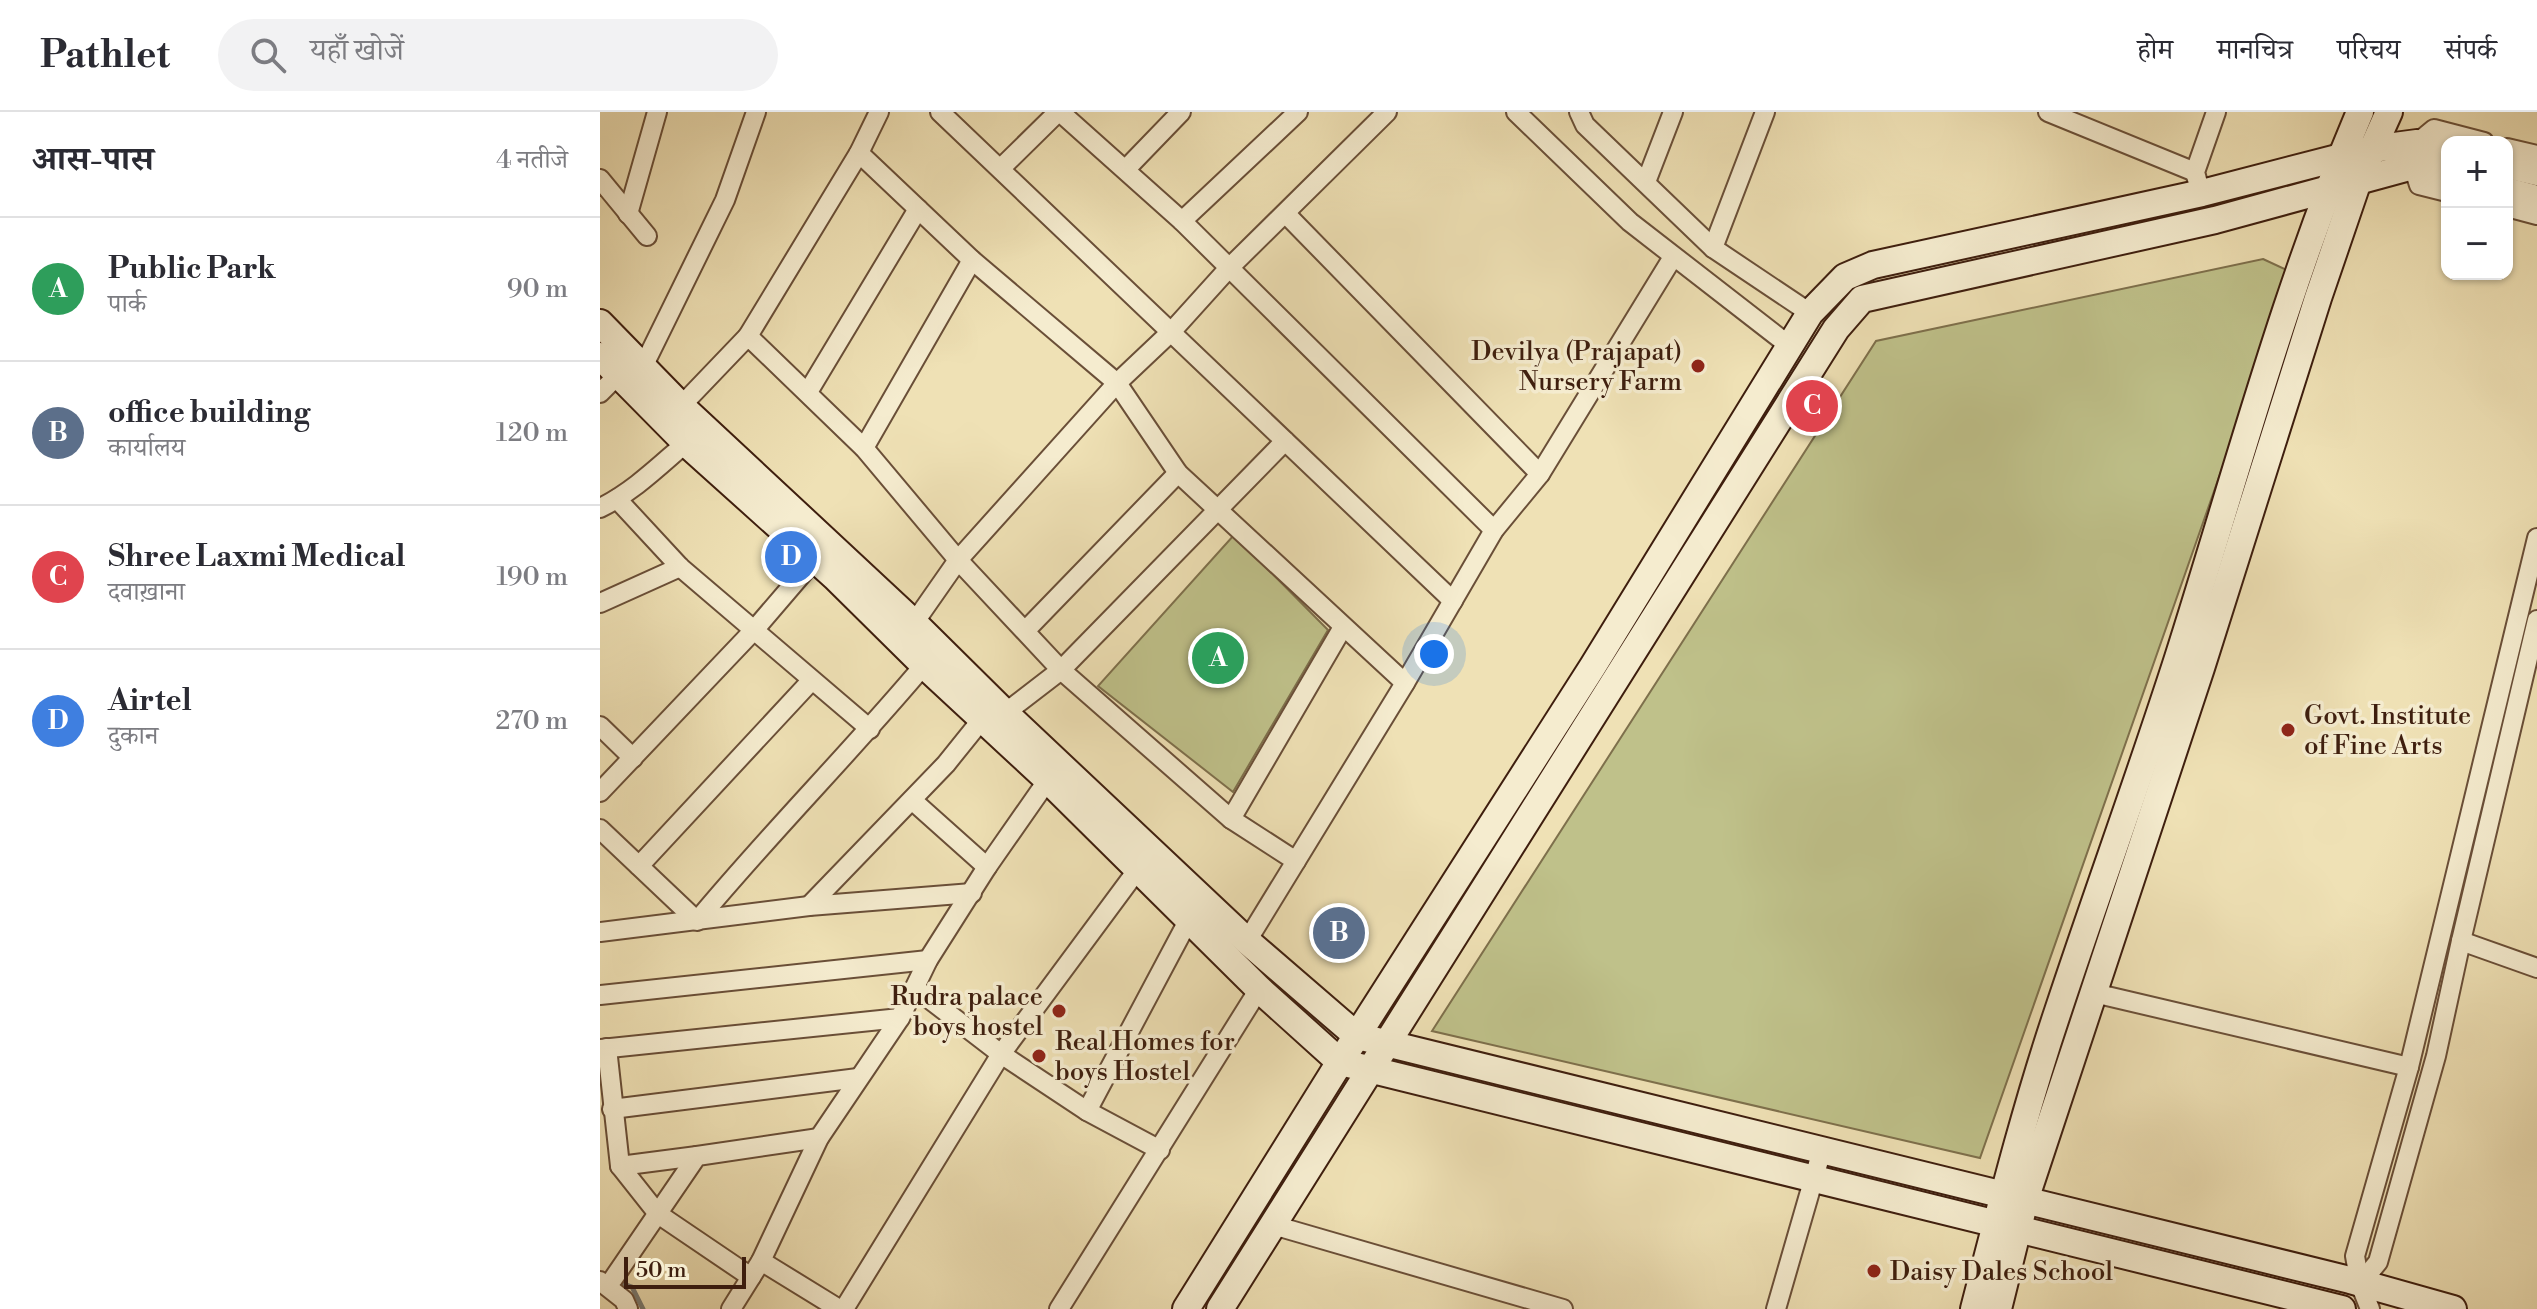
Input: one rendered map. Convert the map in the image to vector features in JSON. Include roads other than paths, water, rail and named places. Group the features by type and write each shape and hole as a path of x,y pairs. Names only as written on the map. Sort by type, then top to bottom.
{"main road":[{"path":"1998,1309 2008,1227 2057,1014 2177,661 2289,305 2328,190 2360,112"},
{"path":"2014,1198 2094,993 2318,298 2358,181 2389,112"},
{"path":"1186,1309 1593,666 1810,313 1845,277 1873,265 2198,182 2340,159 2372,149 2415,154 2441,151"},
{"path":"2415,154 2441,171"},
{"path":"1220,1309 1836,329 1862,299 2215,220 2358,181 2415,154"},
{"path":"2513,166 2537,172"},
{"path":"2513,193 2537,199"},
{"path":"600,323 615,374 686,443 815,559 924,665 994,716"},
{"path":"615,374 681,406 914,623 994,716 1053,771 1357,1036 2453,1309"},
{"path":"1053,771 1188,921 1340,1062 2342,1309"},
{"path":"1974,1309 2008,1227"}],"street":[{"path":"628,214 657,112"},
{"path":"615,374 725,200 756,112"},
{"path":"681,406 748,336 859,153 879,112"},
{"path":"940,112 1453,601"},
{"path":"1001,168 1059,112 1182,221 1494,530"},
{"path":"1126,169 1181,112"},
{"path":"1182,221 1298,112"},
{"path":"914,623 958,560 1117,383 1387,112"},
{"path":"1516,112 1619,212 1791,347"},
{"path":"1579,112 1585,125 1713,248 1810,313"},
{"path":"1646,182 1673,112"},
{"path":"1713,248 1765,112"},
{"path":"2048,112 2198,182 2216,112"},
{"path":"2441,190 2419,185 2415,154 2434,129 2461,136"},
{"path":"2513,149 2537,155"},
{"path":"859,153 972,260 1117,383 1178,473 1405,683"},
{"path":"600,179 647,236"},
{"path":"2511,208 2537,215"},
{"path":"808,392 918,209"},
{"path":"1286,214 1540,474"},
{"path":"1247,941 1405,683 1494,530 1540,474 1673,257"},
{"path":"864,448 972,260"},
{"path":"748,336 864,448 958,560 1061,670 1231,819 1296,861"},
{"path":"809,906 994,716 1061,670 1285,441"},
{"path":"686,443 609,504 870,729"},
{"path":"1026,630 1178,473"},
{"path":"2370,1309 2360,1284 2355,1256 2409,1067 2537,538"},
{"path":"600,792 755,629 815,559"},
{"path":"600,603 680,567"},
{"path":"2360,1284 2378,1262 2436,1056 2537,620"},
{"path":"1231,819 1343,627"},
{"path":"697,921 743,865 870,729 924,665"},
{"path":"639,866 811,681"},
{"path":"600,726 633,758"},
{"path":"731,1309 756,1269 819,1138 900,1018 928,960 987,867 1053,771"},
{"path":"912,800 987,867"},
{"path":"600,829 697,921"},
{"path":"900,1018 603,1048 620,1166 658,1214 756,1269 842,1309 1001,1054 1138,869"},
{"path":"600,932 809,906 972,893"},
{"path":"1087,1111 1188,921"},
{"path":"2461,941 2537,968"},
{"path":"600,995 928,960"},
{"path":"915,988 1001,1054 1087,1111 1160,1150"},
{"path":"1059,1309 1259,989"},
{"path":"2094,993 2409,1067"},
{"path":"612,1109 858,1078"},
{"path":"620,1166 819,1138"},
{"path":"1776,1309 1822,1150"},
{"path":"628,1309 606,1280 658,1214 697,1156"},
{"path":"1273,1225 1525,1304 1563,1309"}],"waterway":[{"path":"615,1281 632,1287 643,1309"}],"place":[{"name":"Devilya (Prajapat) Nursery Farm","path":"1698,366"},
{"name":"Shree Laxmi Medical","path":"1812,406"},
{"name":"Airtel","path":"791,557"},
{"name":"Public Park","path":"1218,658"},
{"name":"Govt. Institute of Fine Arts","path":"2288,730"},
{"name":"office building","path":"1339,933"},
{"name":"Rudra palace boys hostel","path":"1059,1011"},
{"name":"Real Homes for boys Hostel","path":"1039,1056"},
{"name":"Daisy Dales School","path":"1874,1271"}]}
